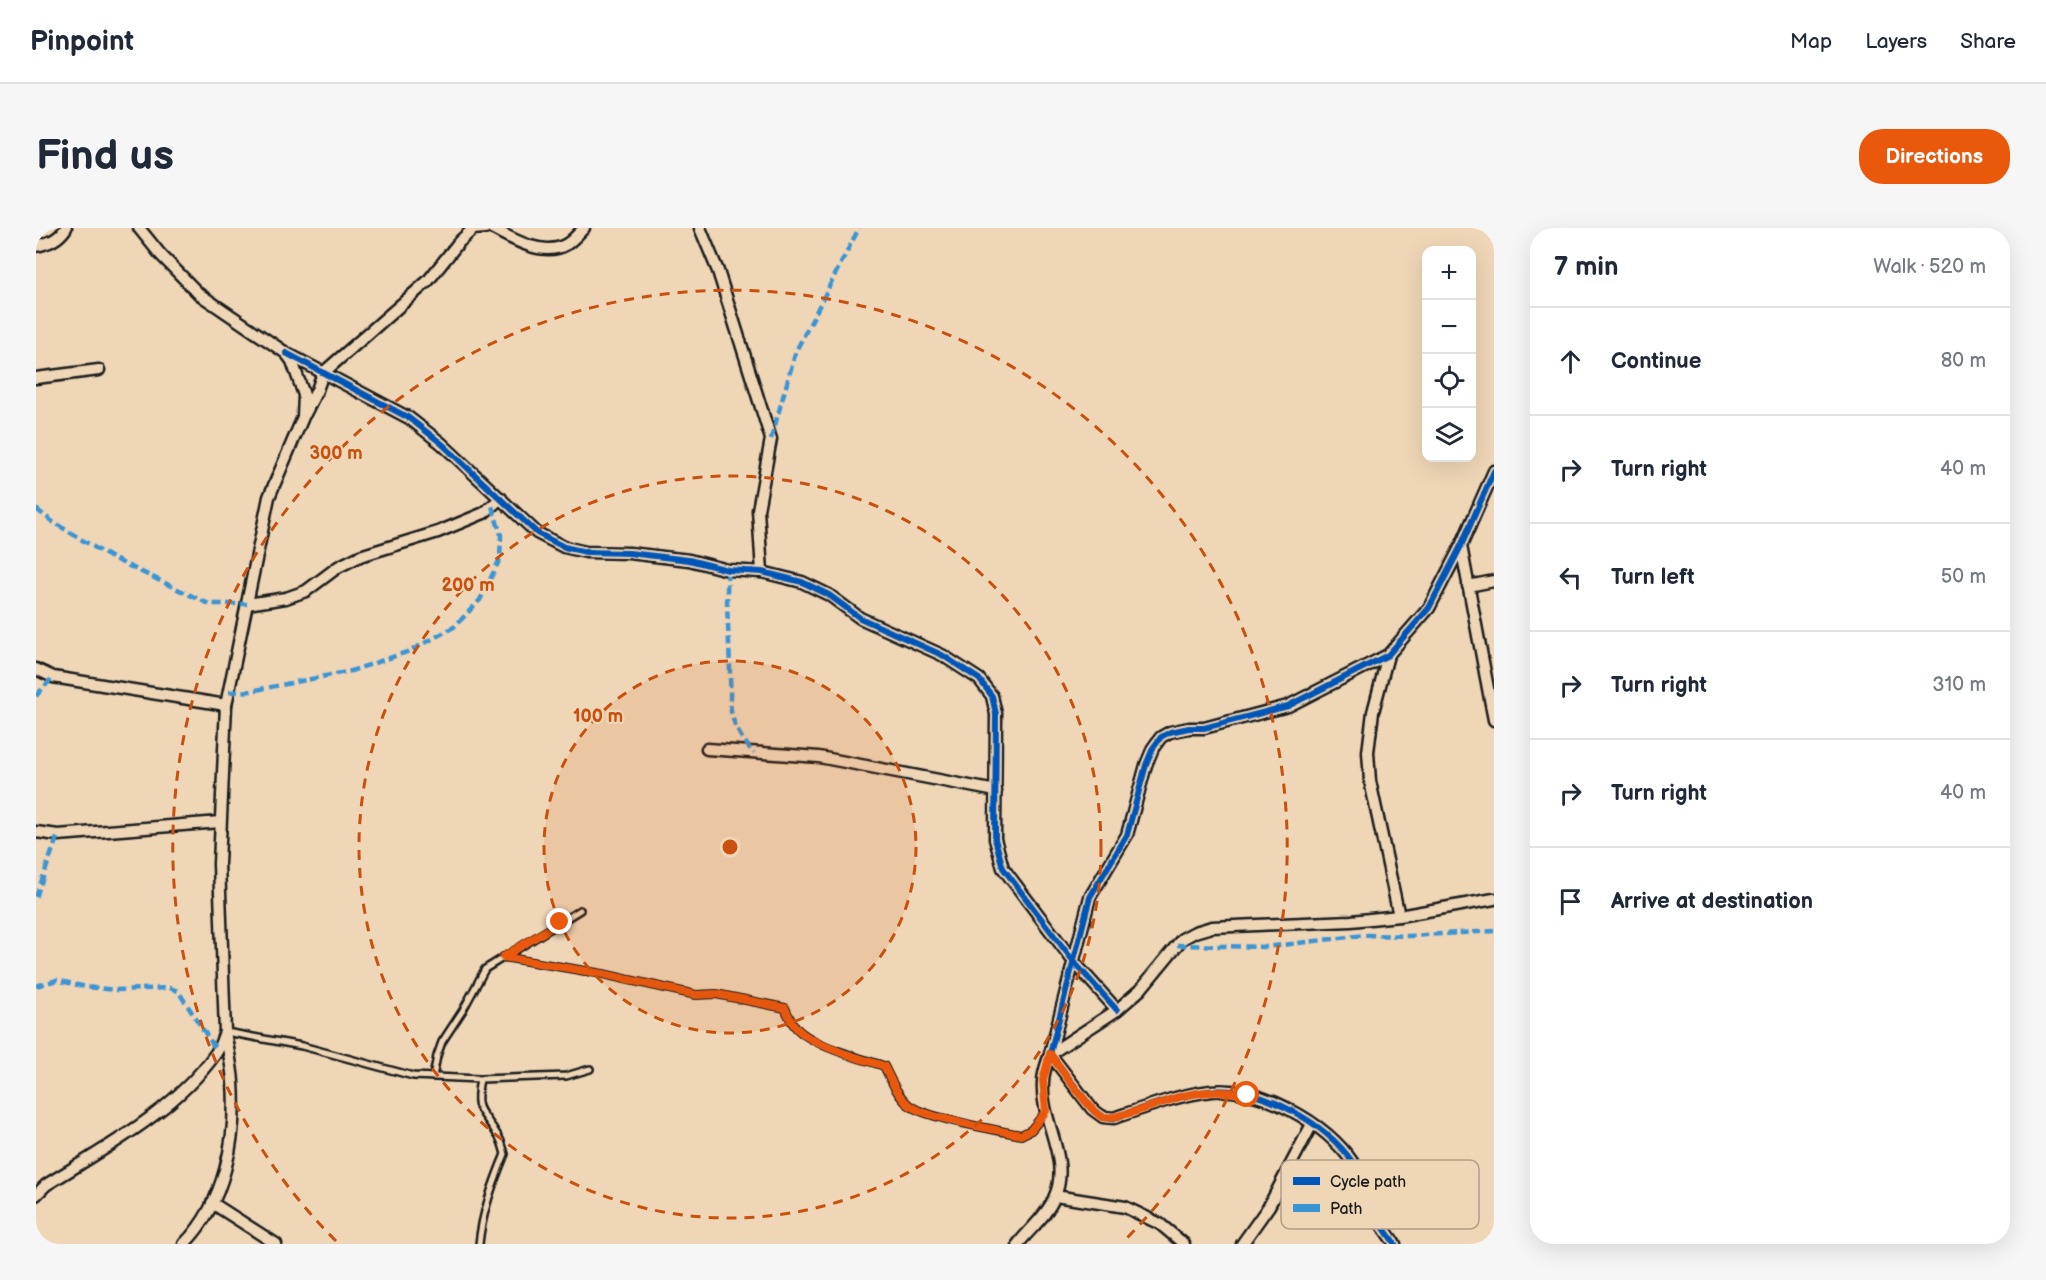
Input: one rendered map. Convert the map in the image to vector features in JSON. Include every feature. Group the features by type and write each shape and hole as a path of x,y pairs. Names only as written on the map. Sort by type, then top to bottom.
{"street":[{"path":"36,246 51,242 66,228"},
{"path":"139,228 160,254 199,294 286,353 409,418 441,443 537,533 564,547 586,552 629,553 689,560 728,570 762,572 802,582 829,595 860,618 942,655 979,679 992,696 996,714 995,839 1003,868 1074,962 1117,1010"},
{"path":"184,1244 194,1233 222,1183 234,1124 233,1080 225,1032 219,864 226,705 269,496 323,373 428,281 473,229 485,228"},
{"path":"492,228 517,242 547,249 566,245 584,228"},
{"path":"700,228 718,271 771,439 758,510 762,572"},
{"path":"286,353 292,361 304,395 303,417"},
{"path":"36,378 99,370"},
{"path":"1018,1244 1055,1196 1062,1172 1046,1111 1043,1080 1090,897 1127,836 1146,765 1153,748 1161,737 1170,732 1204,728 1288,706 1388,655 1429,608 1461,546 1494,471"},
{"path":"247,604 286,598 306,591 338,567 360,556 438,532 484,513 501,498"},
{"path":"1461,546 1494,720"},
{"path":"1468,586 1494,582"},
{"path":"1388,655 1373,712 1368,752 1370,781 1399,916"},
{"path":"36,669 53,677 226,705"},
{"path":"707,749 819,758 996,791"},
{"path":"36,832 58,835 220,822"},
{"path":"1050,1054 1117,1010 1140,990 1182,939 1195,932 1230,925 1351,921 1399,916 1494,898"},
{"path":"36,1196 46,1185 134,1130 181,1092 217,1051 225,1032"},
{"path":"1050,1054 1092,1109 1103,1117 1114,1118 1185,1096 1212,1091 1229,1091 1271,1101 1312,1124 1343,1150 1350,1160"},
{"path":"1293,1160 1312,1124"},
{"path":"1242,1244 1269,1206 1281,1183"},
{"path":"1055,1196 1125,1207 1160,1224 1184,1244"},
{"path":"212,1203 276,1244"},
{"path":"1384,1229 1395,1244"}],"lane":[{"path":"433,1077 442,1042 463,1010 485,969 580,910"},
{"path":"503,957 603,974 696,995 716,994 785,1008 795,1027 808,1037 831,1048 884,1066 899,1096 911,1107 931,1115 1021,1135 1031,1130 1046,1111"},
{"path":"225,1032 302,1046 413,1076 480,1079 566,1076 590,1069"},
{"path":"478,1244 480,1228 495,1178 505,1154 499,1136 484,1118 478,1106 480,1079"}],"marked path":[{"path":"771,439 796,351 859,228"},
{"path":"229,692 251,691 351,671 410,651 454,627 480,600 500,559 501,535 492,506"},
{"path":"36,509 110,557 209,604 247,604"},
{"path":"728,570 727,610 731,710 738,731 754,753"},
{"path":"36,696 53,677"},
{"path":"36,897 58,835"},
{"path":"1177,945 1266,947 1365,935 1409,936 1494,931"},
{"path":"36,986 57,980 86,987 116,990 170,988 178,991 217,1051"}],"cycle path":[{"path":"286,353 409,418 441,443 537,533 564,547 586,552 629,553 689,560 728,570 762,572 802,582 829,595 860,618 942,655 979,679 992,696 996,714 995,839 1003,868 1074,962 1117,1010"},
{"path":"1351,1160 1326,1134 1291,1110 1271,1101 1230,1091 1211,1091 1174,1098 1114,1118 1103,1117 1092,1109 1050,1054 1090,897 1127,835 1146,765 1153,748 1161,737 1170,732 1204,728 1288,706 1388,655 1429,608 1461,546 1494,471"},
{"path":"1385,1229 1395,1244"}],"route":[{"path":"560,922 503,957 603,974 696,995 716,994 785,1008 795,1027 808,1037 831,1048 884,1066 899,1096 911,1107 931,1115 1021,1135 1031,1130 1046,1111 1043,1080 1050,1054 1092,1109 1103,1117 1114,1118 1153,1104 1212,1091 1229,1091 1247,1095"}]}
